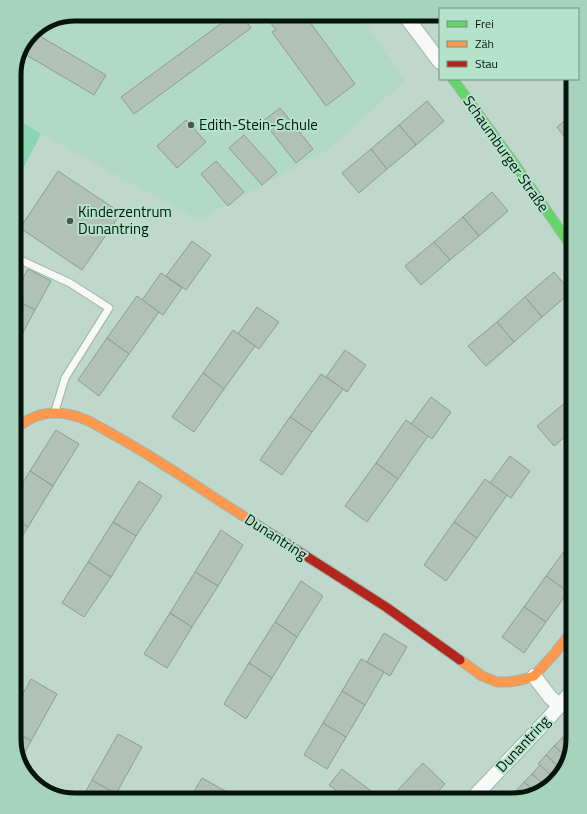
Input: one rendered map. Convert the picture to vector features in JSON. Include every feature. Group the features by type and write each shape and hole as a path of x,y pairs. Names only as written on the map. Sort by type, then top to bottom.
{"street":[{"path":"409,21 439,61"},
{"name":"Schaumburger Straße","path":"454,80 514,163 566,240"},
{"name":"Dunantring","path":"21,424 32,417 42,414 55,413 85,419 138,448 386,607 482,676 497,682 509,682 534,676 550,697 560,706"},
{"path":"534,676 566,639"},
{"name":"Dunantring","path":"478,793 566,699"}],"lane":[{"path":"21,260 70,283 110,308 65,378 55,413"}],"shaded area":[{"name":"Edith-Stein-Schule","path":"68,21 364,21 405,81 327,150 199,220 41,134 21,121 21,72 23,61 32,42 48,28"}],"green space":[{"path":"21,121 41,134 21,173"}],"building":[{"path":"224,21 246,21 251,28 134,114 121,97"},
{"path":"269,21 309,21 355,84 326,106 272,32 276,30"},
{"path":"39,36 106,75 94,95 26,55 32,42"},
{"path":"427,101 444,121 416,145 399,125"},
{"path":"280,108 313,149 296,163 263,121"},
{"path":"186,120 206,142 177,168 157,146"},
{"path":"566,120 566,139 557,127"},
{"path":"399,125 416,145 387,169 371,149"},
{"path":"244,135 277,172 262,185 229,148"},
{"path":"371,149 387,169 359,193 342,173"},
{"path":"216,161 244,192 228,206 201,174"},
{"name":"Kinderzentrum Dunantring","path":"58,171 121,213 82,270 21,229"},
{"path":"492,192 508,211 479,236 463,217"},
{"path":"463,217 479,236 450,260 434,242"},
{"path":"192,241 211,255 186,290 166,276"},
{"path":"434,242 450,260 421,285 405,266"},
{"path":"28,269 51,281 35,310 21,303 21,282"},
{"path":"554,272 566,286 566,296 542,317 525,297"},
{"path":"161,273 182,288 163,315 142,300"},
{"path":"137,296 159,312 129,354 107,338"},
{"path":"525,297 542,317 514,342 497,322"},
{"path":"21,303 35,310 21,336"},
{"path":"257,307 279,322 259,349 238,334"},
{"path":"497,322 514,342 486,366 468,346"},
{"path":"233,330 255,346 224,389 203,373"},
{"path":"107,338 129,354 99,396 78,380"},
{"path":"345,350 366,365 347,392 326,377"},
{"path":"203,373 224,389 194,432 172,417"},
{"path":"321,374 343,389 312,432 290,417"},
{"path":"431,397 451,412 432,439 411,424"},
{"path":"566,402 566,436 554,446 537,426"},
{"path":"290,417 312,432 282,475 260,460"},
{"path":"406,420 428,436 398,479 376,463"},
{"path":"56,430 79,444 53,486 30,471"},
{"path":"510,456 530,471 511,498 490,483"},
{"path":"376,463 398,479 367,522 345,506"},
{"path":"30,471 53,486 28,527 21,522 21,486"},
{"path":"485,479 507,495 477,538 454,522"},
{"path":"139,481 162,496 136,536 113,522"},
{"path":"21,522 28,527 21,538"},
{"path":"113,522 136,536 111,577 88,562"},
{"path":"454,522 477,538 446,581 424,565"},
{"path":"221,530 243,545 218,586 195,572"},
{"path":"566,549 566,591 546,576"},
{"path":"88,562 111,577 84,617 62,603"},
{"path":"195,572 218,586 192,627 170,613"},
{"path":"546,576 566,591 566,595 546,622 524,607"},
{"path":"301,581 323,596 297,637 275,622"},
{"path":"524,607 546,622 524,653 502,637"},
{"path":"170,613 192,627 167,668 144,654"},
{"path":"275,622 297,637 272,678 249,663"},
{"path":"384,633 407,647 390,676 367,662"},
{"path":"361,659 384,672 365,705 342,691"},
{"path":"249,663 272,678 246,719 224,704"},
{"path":"31,679 57,694 31,741 21,735 21,697"},
{"path":"342,691 365,705 346,737 323,723"},
{"path":"323,723 346,737 327,769 304,755"},
{"path":"118,734 142,747 117,793 92,780"},
{"path":"566,734 566,742 562,738"},
{"path":"21,735 31,741 24,755 21,746"},
{"path":"562,738 566,742 564,754 554,746"},
{"path":"554,746 564,754 558,767 546,755"},
{"path":"546,755 558,767 551,776 538,764"},
{"path":"423,763 445,784 437,793 401,793 398,790"},
{"path":"540,765 551,776 543,783 532,774"},
{"path":"342,769 374,793 339,793 329,785"},
{"path":"532,774 543,783 532,789 524,782"},
{"path":"202,778 227,792 226,793 193,793"},
{"path":"92,780 114,793 85,793"},
{"path":"524,782 532,789 519,793 516,791"}],"traffic: fast":[{"path":"454,80 514,163 566,239"}],"traffic: slow":[{"path":"21,426 27,420 49,413 63,413 79,417 100,427 138,449 259,526"},
{"path":"460,660 482,676 497,682 521,680 534,676 566,639"}],"traffic: jam":[{"path":"259,526 386,607 460,660"}],"place":[{"name":"Edith-Stein-Schule","path":"191,125"},
{"name":"Kinderzentrum Dunantring","path":"70,221"}]}
